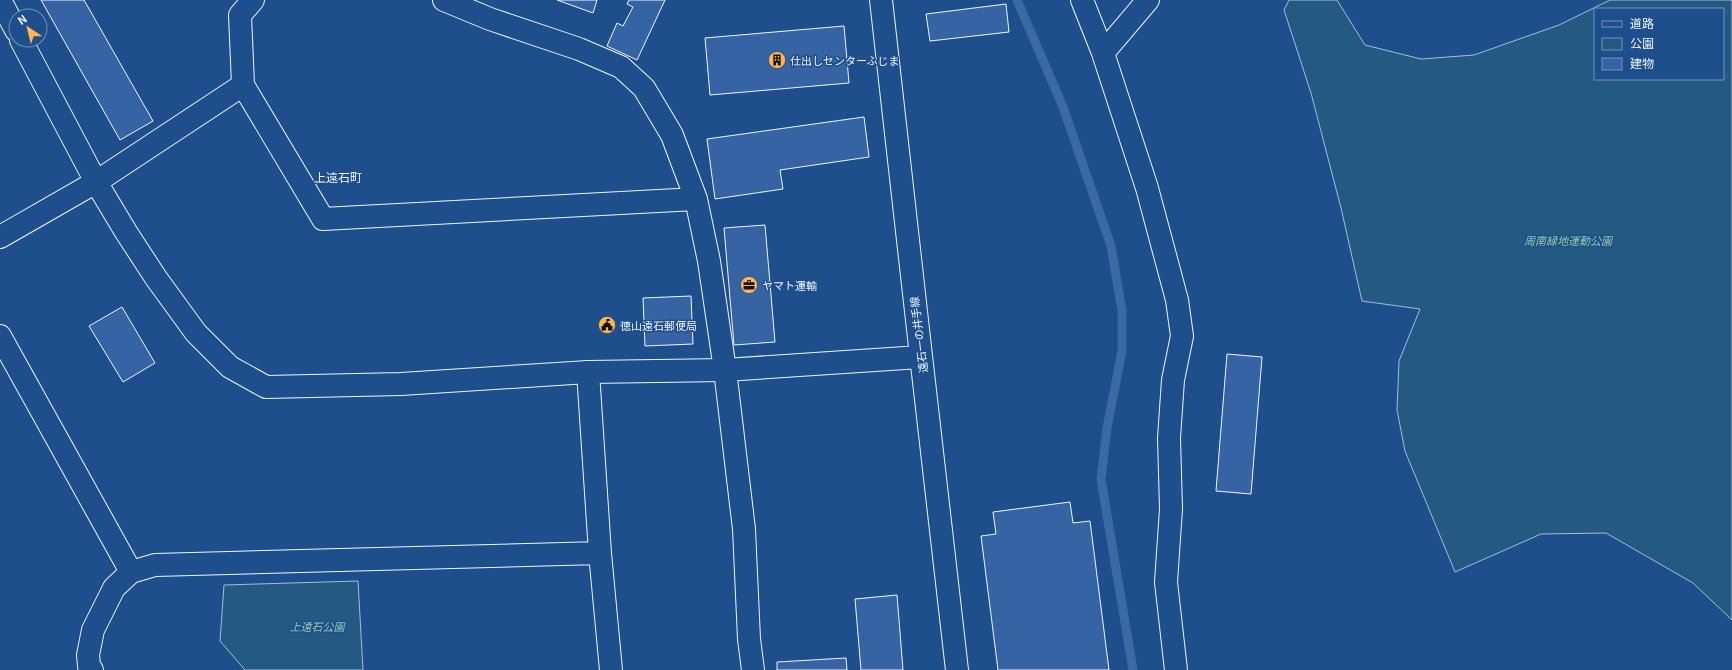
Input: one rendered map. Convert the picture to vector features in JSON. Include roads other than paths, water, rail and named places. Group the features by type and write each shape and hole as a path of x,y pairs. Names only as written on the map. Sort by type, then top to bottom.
{"street":[{"path":"0,0 8,15"},
{"path":"253,0 240,15 243,85 323,219 696,199"},
{"path":"444,0 490,19 578,49 621,67 644,88 672,135 696,199 709,261 725,370 744,530 749,639 753,670"},
{"name":"遠石一の井手線","path":"881,0 920,357 957,670"},
{"path":"1082,0 1103,53 1147,188 1177,300 1182,336 1173,380 1169,438 1171,509 1166,582 1176,670"},
{"path":"1103,53 1148,0"},
{"path":"25,48 96,182 135,245 196,333 230,367 266,387 400,384 588,372 725,370 920,357"},
{"path":"0,237 96,182 243,85"},
{"path":"0,336 131,572"},
{"path":"588,372 600,553 611,670"},
{"path":"86,669 93,630 114,588 131,572 155,565 600,553"}],"waterway":[{"path":"1017,0 1063,107 1111,246 1122,311 1122,351 1107,428 1101,479 1133,670"}],"place":[{"name":"仕出しセンターふじま","path":"777,60"},
{"name":"ヤマト運輸","path":"749,285"},
{"name":"徳山遠石郵便局","path":"607,325"}],"district":[{"name":"上遠石町","path":"338,176"}],"park label":[{"name":"周南緑地運動公園","path":"1568,240"},
{"name":"上遠石公園","path":"317,626"}]}
